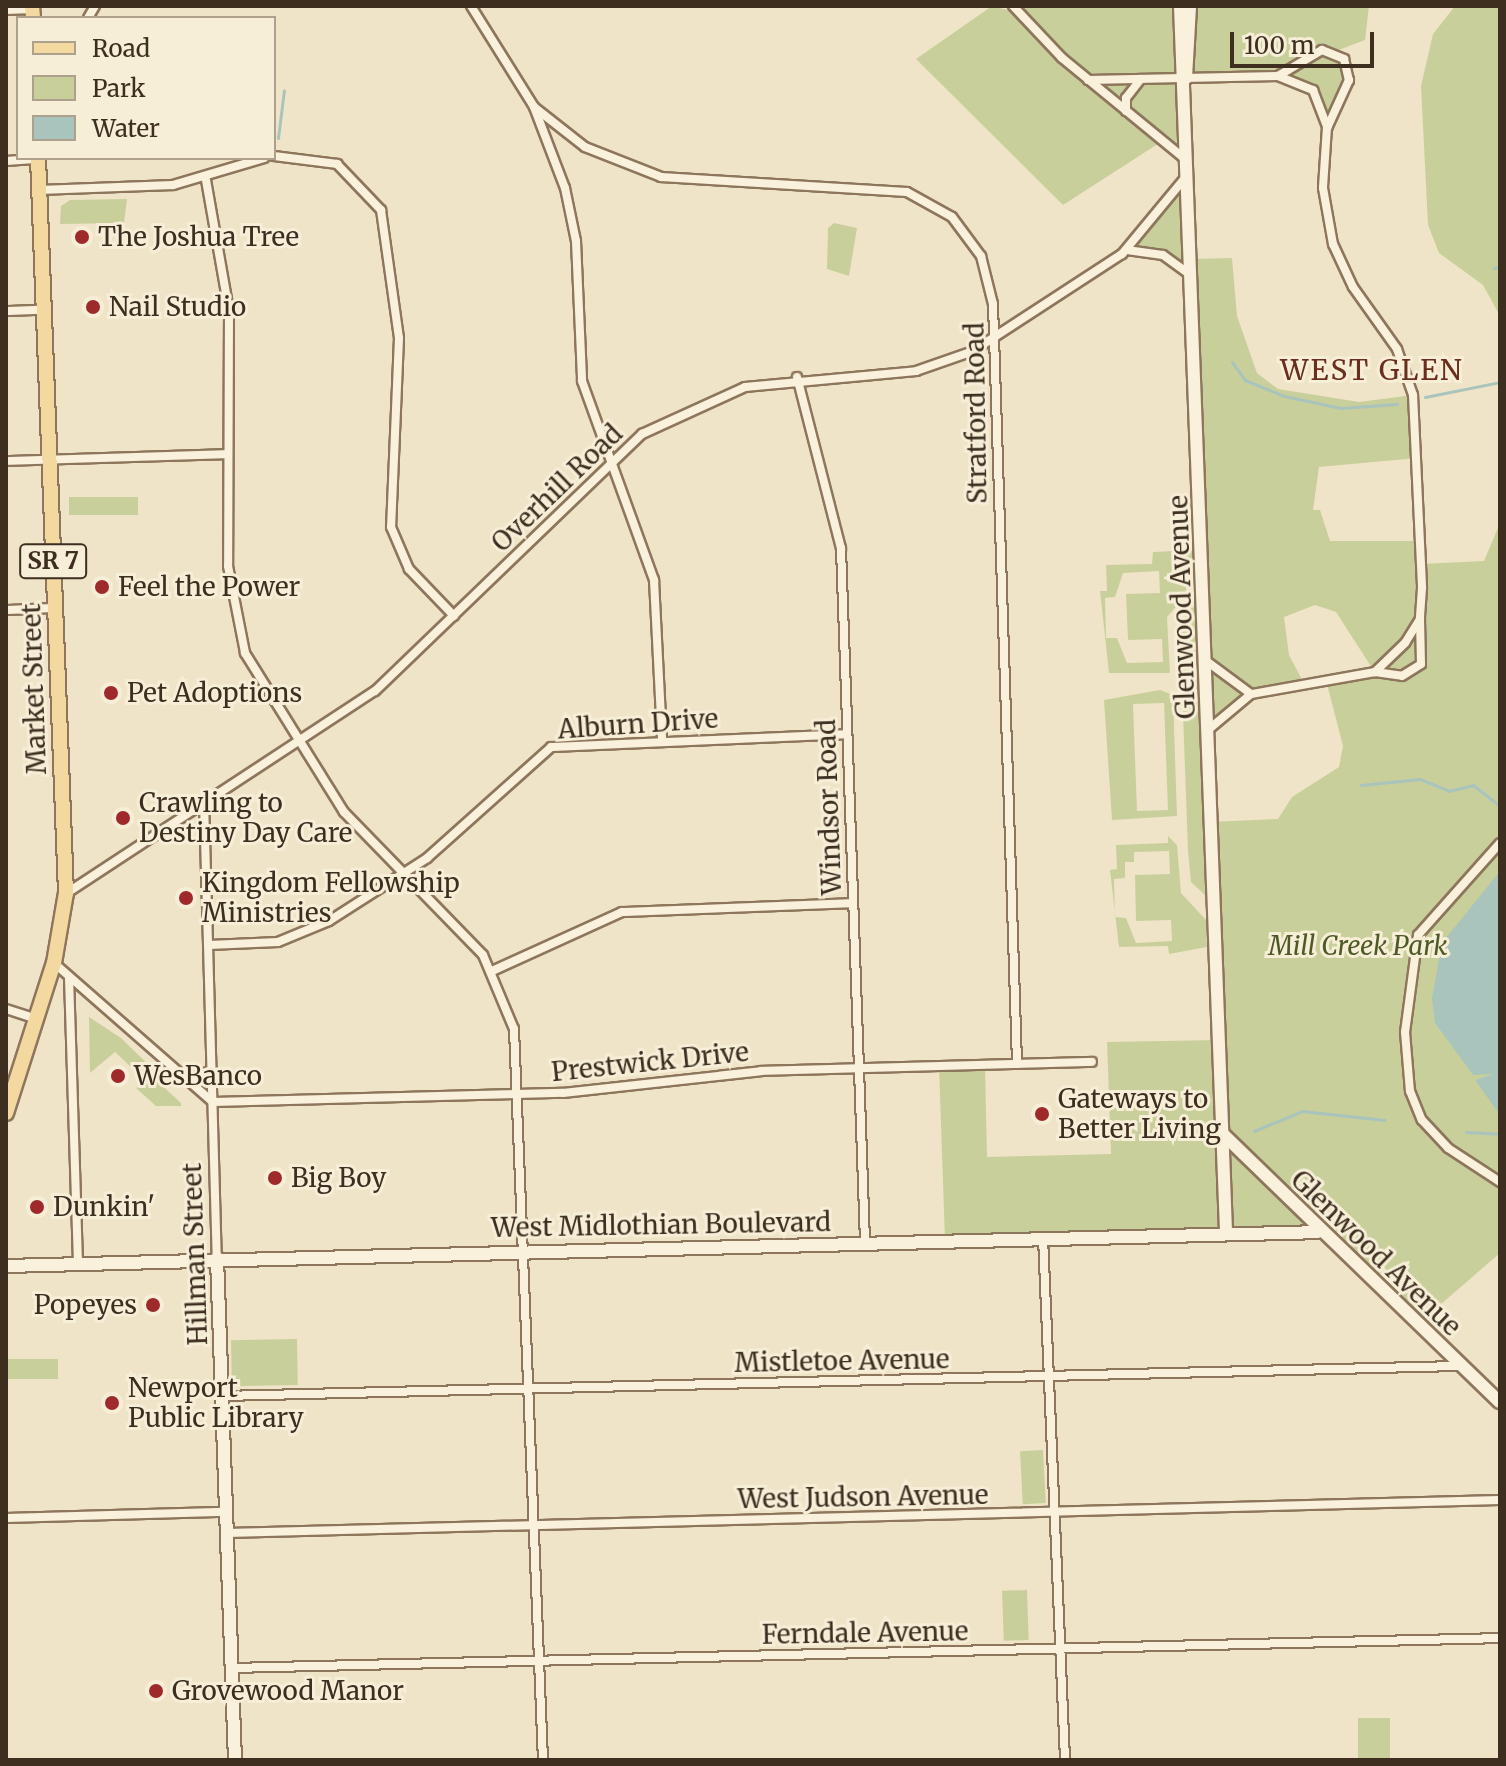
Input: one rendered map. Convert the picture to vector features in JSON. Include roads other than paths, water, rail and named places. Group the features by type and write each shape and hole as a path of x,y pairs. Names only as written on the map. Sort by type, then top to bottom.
{"main road":[{"name":"Market Street","path":"6,1113 54,963 66,893 38,160"}],"street":[{"path":"471,6 534,107 572,214 578,363 654,580 662,740"},
{"path":"1013,6 1087,80 1189,164"},
{"name":"Glenwood Avenue","path":"1180,6 1186,78 1226,1233"},
{"name":"Glenwood Avenue","path":"1186,78 1190,6"},
{"path":"6,10 32,11"},
{"path":"1208,731 1251,694 1375,672 1402,676 1421,664 1413,395 1397,349 1353,287 1333,244 1323,188 1327,127 1349,80 1344,59 1322,50 1278,76"},
{"path":"1087,80 1278,76 1313,90 1327,127"},
{"path":"1126,111 1126,98 1142,79"},
{"name":"Stratford Road","path":"534,107 585,147 661,177 879,187 926,200 959,224 981,256 993,340 1017,1064"},
{"path":"276,156 337,164 381,210 399,338 391,527 409,569 454,616"},
{"path":"39,190 206,180 259,160"},
{"name":"Overhill Road","path":"66,893 375,691 611,460 692,406 797,377 916,371 993,340 1127,250 1160,217 1189,164"},
{"path":"206,180 229,311 227,454 237,627 256,678 296,743 344,812 458,923 492,971 514,1029 520,1094 543,1760"},
{"path":"1127,250 1163,255 1193,276"},
{"path":"6,311 43,310"},
{"name":"Windsor Road","path":"797,377 837,522 865,1242"},
{"path":"6,461 227,454"},
{"path":"6,610 54,608"},
{"path":"1375,672 1420,619"},
{"path":"1205,660 1251,694"},
{"name":"Alburn Drive","path":"209,945 303,935 404,872 551,747 847,734"},
{"name":"Hillman Street","path":"204,801 235,1760"},
{"path":"1500,843 1439,904 1413,947 1408,1079 1430,1131 1500,1182"},
{"path":"492,971 622,912 852,903"},
{"path":"54,963 185,1081 213,1102"},
{"path":"69,977 78,1263"},
{"path":"6,1009 36,1019"},
{"name":"Prestwick Drive","path":"213,1102 520,1094 858,1068 1092,1062"},
{"path":"185,1081 213,1069"},
{"name":"Glenwood Avenue","path":"1223,1134 1318,1232 1500,1402"},
{"name":"West Midlothian Boulevard","path":"6,1266 525,1250 1318,1232"},
{"path":"1043,1237 1065,1760"},
{"name":"Mistletoe Avenue","path":"222,1396 1462,1366"},
{"name":"West Judson Avenue","path":"227,1533 1500,1500"},
{"path":"6,1518 226,1512"},
{"name":"Ferndale Avenue","path":"231,1668 1500,1638"}],"water":[{"path":"1500,871 1500,1115 1475,1080 1493,1074 1473,1075 1435,1023 1432,998 1442,943"}],"waterway":[{"path":"278,138 284,90"},
{"path":"1494,268 1500,267"},
{"path":"1232,362 1245,380 1284,396 1341,408 1397,404"},
{"path":"1425,397 1500,382"},
{"path":"1361,785 1420,779 1449,791 1473,785 1500,806"},
{"path":"1254,1131 1302,1111 1385,1120"},
{"path":"1466,1132 1500,1134"}],"place":[{"name":"The Joshua Tree","path":"82,237"},
{"name":"Nail Studio","path":"93,307"},
{"name":"Feel the Power","path":"102,587"},
{"name":"Pet Adoptions","path":"111,693"},
{"name":"Crawling to Destiny Day Care","path":"123,818"},
{"name":"Kingdom Fellowship Ministries","path":"186,898"},
{"name":"WesBanco","path":"118,1076"},
{"name":"Gateways to Better Living","path":"1042,1114"},
{"name":"Big Boy","path":"275,1178"},
{"name":"Dunkin'","path":"37,1207"},
{"name":"Popeyes","path":"153,1305"},
{"name":"Newport Public Library","path":"112,1403"},
{"name":"Grovewood Manor","path":"156,1691"}],"district":[{"name":"WEST GLEN","path":"1372,370"}],"park label":[{"name":"Mill Creek Park","path":"1358,946"}]}
